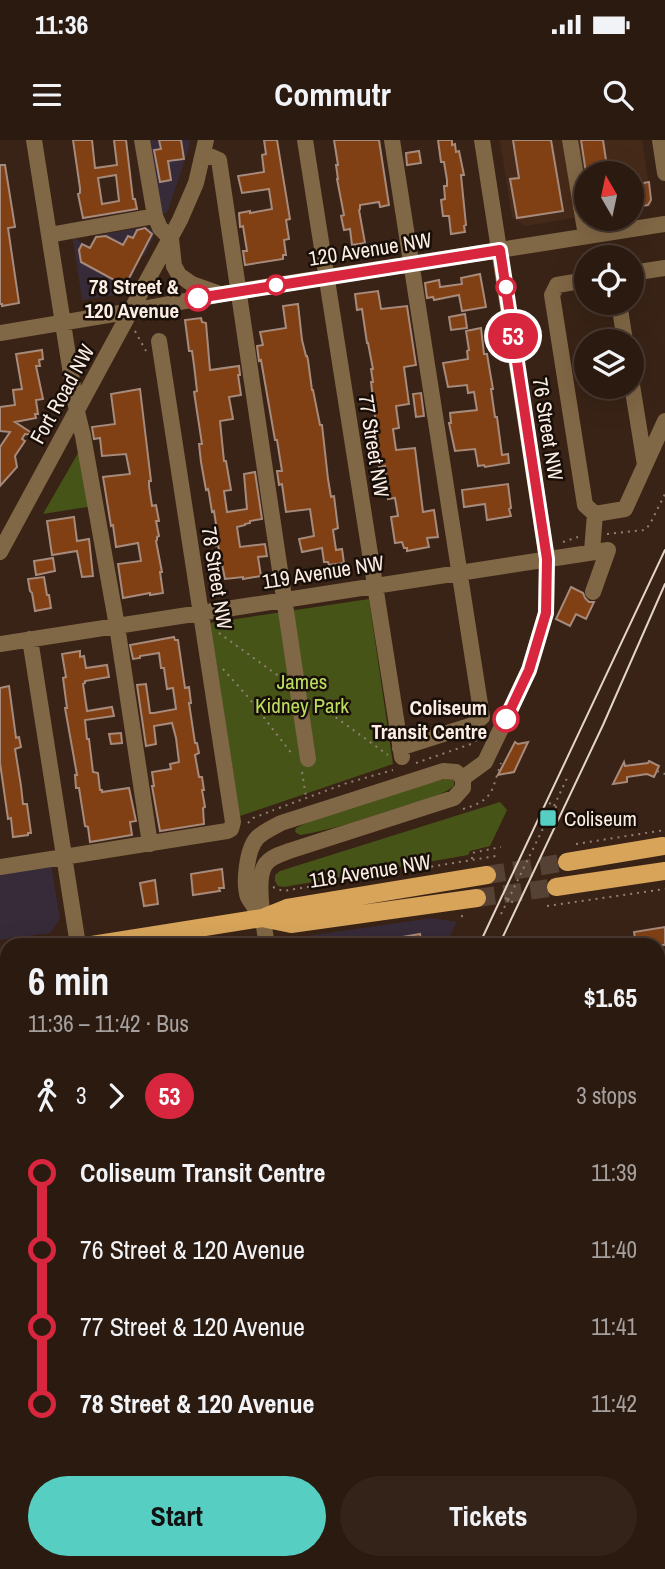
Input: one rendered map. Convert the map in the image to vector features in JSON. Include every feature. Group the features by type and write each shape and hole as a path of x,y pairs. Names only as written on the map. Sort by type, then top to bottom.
{"main road":[{"path":"567,862 664,838"},
{"path":"556,887 665,870"},
{"name":"118 Avenue NW","path":"136,938 262,918 287,908 487,875"},
{"name":"118 Avenue NW","path":"262,918 291,924 477,898"}],"street":[{"path":"0,867 150,844 117,626 77,412 34,140"},
{"path":"142,140 155,216 160,228 171,239 174,266 179,275 192,284 219,294"},
{"name":"77 Street NW","path":"305,140 401,753 471,725 482,717 459,572"},
{"path":"392,140 459,572"},
{"name":"76 Street NW","path":"289,851 454,798 463,788 463,778 485,762 529,670 546,613 552,558 482,140"},
{"path":"570,140 586,236"},
{"path":"660,140 665,173"},
{"path":"205,147 219,160 285,600 300,761"},
{"name":"Fort Road NW","path":"0,552 171,239 189,202 205,147"},
{"path":"49,236 155,216"},
{"name":"120 Avenue NW","path":"0,333 219,294 665,224"},
{"path":"644,272 665,268"},
{"path":"574,283 557,285 552,295 585,505 595,514 598,546 593,592"},
{"name":"78 Street NW","path":"150,844 227,831 233,822 159,341"},
{"path":"634,399 645,466"},
{"path":"595,514 625,509 665,421"},
{"name":"119 Avenue NW","path":"0,644 552,558 598,546"},
{"path":"30,639 77,938"},
{"path":"262,918 248,896 247,866 256,838 281,823 443,771 456,772 463,778"},
{"path":"261,938 261,881 264,866 274,857 289,851 281,823"}],"path":[{"path":"552,558 555,547 566,540 598,546 645,530 665,494"},
{"path":"223,668 300,761 306,798"},
{"path":"657,771 665,774"},
{"path":"501,914 568,776"},
{"path":"549,803 560,808"},
{"path":"576,844 664,838"},
{"path":"472,860 472,853 500,847"},
{"path":"547,906 665,888"},
{"path":"506,899 516,904"}],"shaded area":[{"path":"149,140 190,140 167,213 161,214"},
{"path":"500,140 642,140 652,206 644,207 644,161 574,161 574,218 525,226 512,217"},
{"path":"147,227 153,231 154,236 144,256 103,234"},
{"path":"74,238 135,271 123,294 82,300"},
{"path":"51,864 60,919 50,933 0,938 0,872"},
{"path":"432,918 457,922 449,938 294,938"}],"green space":[{"path":"81,448 93,506 43,514"},
{"name":"James Kidney Park","path":"369,599 393,764 240,816 210,623"},
{"path":"445,779 454,780 454,786 434,797 325,830 300,835 295,832 296,828 310,821"},
{"path":"500,802 507,810 490,846 470,851 468,855 284,887 278,886 275,881 275,875 280,871"}],"building":[{"path":"73,140 92,140 95,168 117,165 114,140 126,140 133,199 137,209 83,218 78,194 80,188","holes":["116,175 119,201 102,204 98,178"]},
{"path":"159,140 181,140 184,159 168,161 171,180 160,182 154,150 161,149"},
{"path":"264,140 277,140 290,219 286,220 289,239 284,240 286,255 283,255 283,259 245,265 243,251 247,251 239,213 272,209 269,189 242,193 238,176 264,172"},
{"path":"334,140 379,140 389,205 380,207 379,202 360,205 365,243 352,245 350,229 344,230"},
{"path":"438,140 452,140 456,152 459,151 464,175 461,175 465,232 451,234 449,216 443,216 441,200 445,199 444,186 447,186 447,180"},
{"path":"513,140 551,140 563,211 517,218 510,179 519,178"},
{"path":"581,140 603,140 606,161 584,161"},
{"path":"419,151 421,163 407,165 406,153"},
{"path":"0,165 5,165 15,227 8,228 19,303 2,306 0,304"},
{"path":"649,182 651,200 644,206 644,183"},
{"path":"145,228 152,234 125,286 81,262 79,250 82,244 90,248 96,237 106,236 123,245 128,236 133,238 137,230"},
{"path":"480,274 486,307 462,311 459,295 434,300 433,297 427,298 425,283 439,280 440,287 462,284 461,278"},
{"path":"378,291 381,309 407,306 416,365 404,367 409,404 396,406 399,428 393,429 396,450 415,448 423,512 434,510 438,537 427,538 429,547 407,551 402,542 395,543 391,517 398,516 395,498 388,499 385,466 379,467 378,462 376,463 372,434 377,434 371,382 373,369 362,309 357,310 355,294"},
{"path":"298,304 302,340 322,425 331,497 334,496 338,528 333,530 336,550 342,549 344,563 329,565 324,562 322,548 302,552 299,539 314,536 310,509 286,512 282,484 279,485 277,471 282,471 257,346 263,345 260,332 286,328 283,306"},
{"path":"465,314 467,328 451,330 449,317"},
{"path":"201,318 202,322 206,323 210,370 239,366 241,395 229,397 233,419 220,421 224,461 231,490 224,491 227,512 247,509 244,474 255,472 262,519 237,527 240,547 265,544 267,556 258,557 261,576 225,579 218,545 216,546 214,511 212,512 208,489 206,490 201,462 199,444 202,444 194,392 197,391 185,320"},
{"path":"481,328 502,455 508,454 509,463 485,467 478,466 475,449 455,451 449,423 450,413 477,410 474,392 468,393 467,385 448,387 443,363 468,359 466,331"},
{"path":"42,350 43,359 39,360 40,366 36,366 43,399 36,400 38,414 35,414 36,418 15,422 35,435 25,434 22,439 25,441 15,456 17,467 0,486 0,447 10,432 0,431 0,407 15,405 13,390 22,389 16,354"},
{"path":"140,389 151,481 149,486 152,506 156,505 159,521 156,521 159,536 156,541 163,593 123,598 118,564 141,561 138,543 116,547 103,477 130,474 126,454 102,456 100,438 94,439 92,427 115,424 111,394"},
{"path":"421,393 424,416 416,417 413,394"},
{"path":"508,484 511,516 487,520 485,504 464,507 462,490"},
{"path":"74,517 77,541 89,539 93,576 82,577 77,551 52,555 47,521"},
{"path":"53,558 55,571 36,575 34,561"},
{"path":"44,577 51,608 35,611 28,579"},
{"path":"571,587 583,593 589,602 594,602 586,619 576,614 570,626 556,619"},
{"path":"174,637 178,640 185,688 189,687 195,743 199,753 195,755 204,790 204,824 160,831 152,772 171,769 170,764 179,762 176,738 172,723 154,726 156,744 146,746 137,685 146,684 150,713 176,709 173,688 167,689 159,653 133,659 130,645"},
{"path":"80,651 80,657 84,656 86,668 107,665 109,677 85,681 83,684 87,711 112,707 114,716 85,720 93,772 98,773 102,792 129,788 136,821 130,822 132,835 90,842 79,788 76,788 77,775 65,708 63,678 66,677 62,654"},
{"path":"9,686 16,738 19,737 21,747 15,749 23,804 27,804 31,833 13,837 0,763 0,688"},
{"path":"121,733 122,743 111,744 109,734"},
{"path":"515,742 528,742 514,772 498,775"},
{"path":"649,761 659,766 654,777 647,774 627,777 627,782 613,784 624,762 625,766"},
{"path":"222,869 224,888 193,895 191,874"},
{"path":"155,880 158,904 144,906 140,883"},
{"path":"665,927 665,938 635,938 634,932"},
{"path":"420,934 421,938 397,938"}],"tunnel":[{"path":"487,875 567,862"},
{"path":"477,898 556,887"}],"tram line":[{"path":"482,938 665,550"},
{"path":"502,938 603,725 665,584"}],"bus line":[{"name":"53","path":"198,298 500,250 547,559 546,613 529,670 506,719"}],"place":[{"name":"78 Street & 120 Avenue","path":"198,298"},
{"name":"Coliseum Transit Centre","path":"506,719"},
{"name":"Coliseum","path":"548,818"}]}
